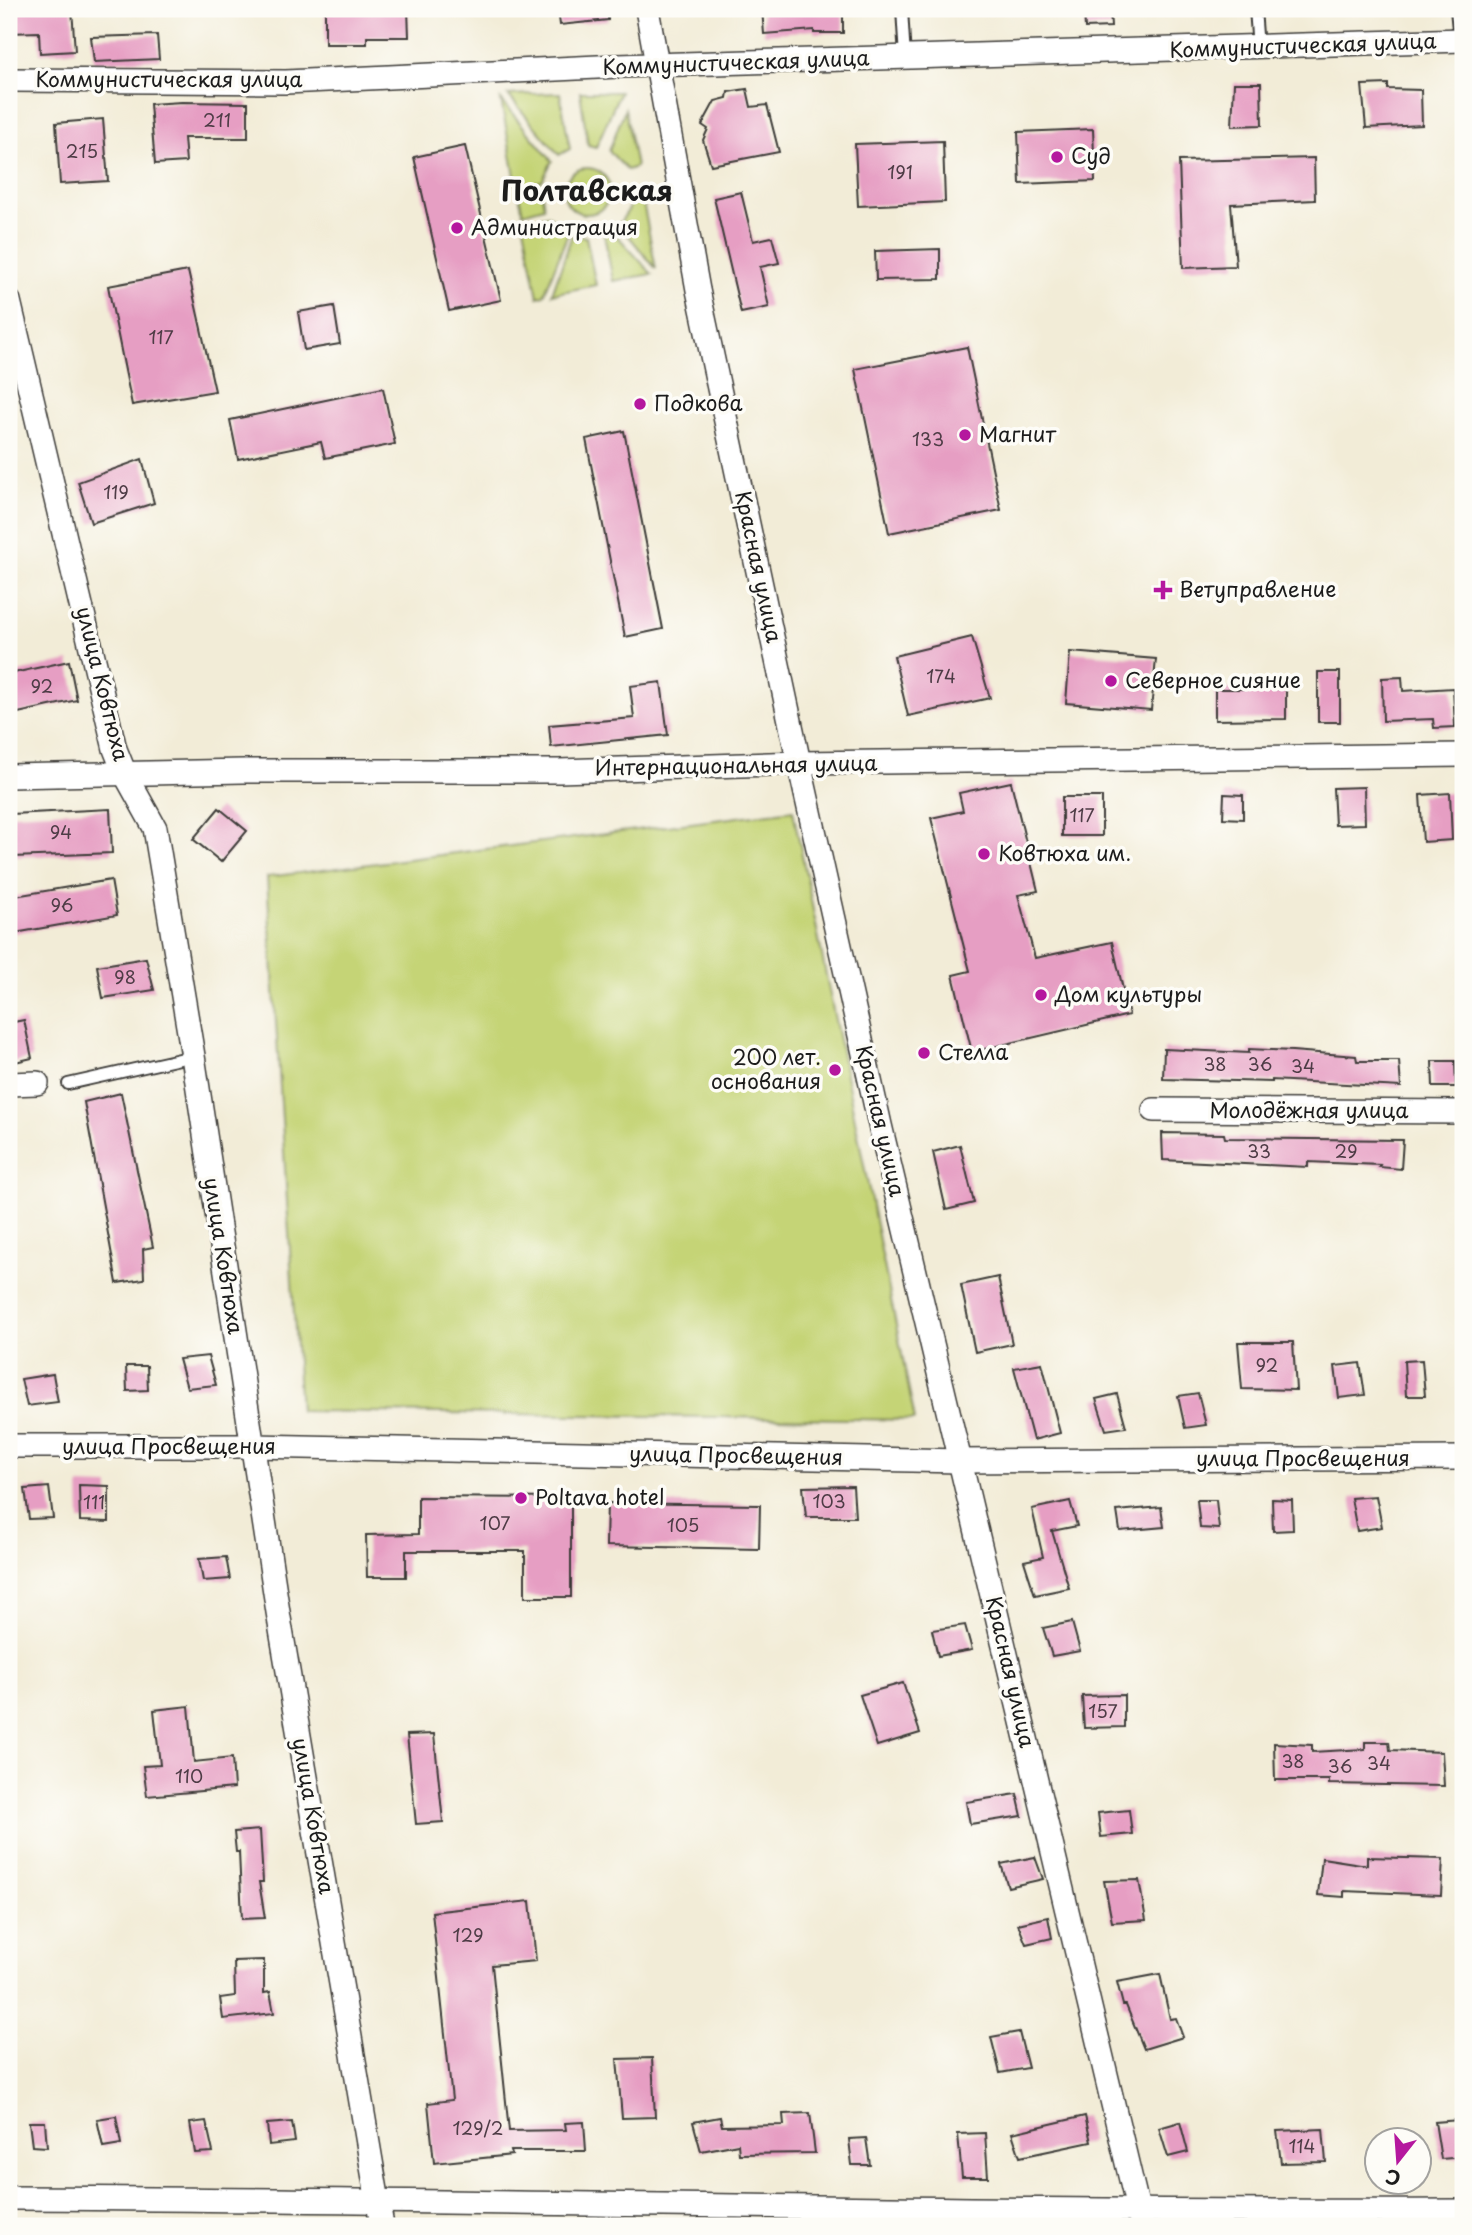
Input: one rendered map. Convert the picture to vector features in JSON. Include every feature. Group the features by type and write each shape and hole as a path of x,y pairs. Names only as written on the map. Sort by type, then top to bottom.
{"street":[{"name":"Красная улица","path":"647,9 698,290 799,763 960,1461 1140,2219"},
{"name":"Коммунистическая улица","path":"9,80 286,82 656,65 1461,40"},
{"name":"улица Ковтюха","path":"9,300 115,749 125,774 155,828 194,1056 278,1612 382,2226"},
{"name":"Интернациональная улица","path":"9,776 243,771 559,771 799,763 1463,755"},
{"path":"9,1084 37,1083"},
{"name":"Молодёжная улица","path":"1154,1110 1463,1112"},
{"name":"улица Просвещения","path":"9,1446 254,1446 960,1461 1463,1458"},
{"path":"9,2198 377,2200 1140,2219 1463,2211"}],"lane":[{"path":"902,9 905,58"},
{"path":"1255,9 1258,48"},
{"path":"1456,9 1461,40"},
{"path":"68,1084 194,1056"}],"green space":[{"path":"580,92 620,92 596,147 588,145"},
{"path":"560,93 570,149 559,155 508,95"},
{"path":"501,100 552,161 542,181 517,187"},
{"path":"625,109 636,167 627,170 609,151"},
{"path":"587,168 603,175 610,191 603,207 587,214 571,207 564,191 571,175"},
{"path":"541,189 544,207 523,213 519,195"},
{"path":"641,192 656,269 619,224 629,209 632,195"},
{"path":"548,215 568,233 544,295 538,297 523,221"},
{"path":"612,229 652,274 613,281 604,234"},
{"path":"572,235 586,237 596,285 552,294"},
{"path":"793,810 915,1420 300,1411 267,877"}],"building":[{"path":"9,9 72,9 75,51 40,53 39,32 9,33"},
{"path":"325,9 408,9 409,37 367,37 367,44 325,44"},
{"path":"558,9 608,9 608,20 560,25"},
{"path":"762,9 843,9 843,33 814,33 814,30 764,34"},
{"path":"1084,9 1110,9 1111,27 1085,28"},
{"path":"157,35 159,59 94,62 91,37"},
{"path":"1234,83 1261,83 1262,125 1232,126"},
{"path":"1388,84 1388,89 1421,90 1422,125 1366,128 1362,85"},
{"path":"747,89 751,107 767,105 779,152 711,165 703,140 708,129 702,125 715,101 727,98 728,92"},
{"path":"248,103 248,138 184,138 186,162 155,164 150,104"},
{"path":"103,119 108,181 60,184 56,123"},
{"name":"Суд","path":"1093,129 1095,181 1020,184 1018,132"},
{"path":"943,141 945,202 858,206 855,144"},
{"name":"Администрация","path":"465,146 501,300 449,311 414,157"},
{"path":"1314,158 1315,200 1231,204 1236,266 1183,268 1179,161"},
{"path":"741,192 753,241 772,237 779,263 760,267 769,307 741,313 714,198"},
{"path":"940,249 940,279 876,280 875,251"},
{"path":"188,271 215,391 132,405 108,286"},
{"path":"334,306 340,344 304,350 298,312"},
{"path":"967,347 1001,510 889,533 855,369"},
{"path":"383,388 395,444 325,458 321,442 238,459 230,420"},
{"path":"624,431 663,629 625,637 586,439"},
{"path":"142,459 154,503 91,523 78,482"},
{"path":"972,637 990,698 908,716 894,656"},
{"name":"Северное сияние","path":"1070,652 1156,659 1151,710 1066,703"},
{"path":"69,661 77,700 9,715 9,674"},
{"path":"1318,672 1340,672 1340,722 1318,722"},
{"path":"1402,677 1403,691 1453,688 1455,727 1434,728 1433,719 1383,721 1382,678"},
{"path":"661,682 668,735 551,747 549,725 634,718 630,686"},
{"path":"1215,689 1286,689 1286,719 1215,720"},
{"path":"1011,782 1038,891 1018,895 1035,958 1112,942 1129,1015 972,1052 953,975 970,971 931,818 963,811 959,793"},
{"path":"1364,787 1365,824 1335,825 1333,788"},
{"path":"1450,793 1452,840 1423,842 1420,795"},
{"path":"1224,794 1243,795 1243,819 1223,818"},
{"path":"1062,797 1102,797 1102,836 1062,836"},
{"path":"219,808 247,831 221,862 193,839"},
{"path":"110,809 112,853 13,857 11,814"},
{"path":"111,880 117,915 9,934 9,897"},
{"path":"146,958 154,990 103,998 97,966"},
{"path":"24,1020 32,1058 11,1063 9,1023"},
{"path":"1164,1049 1249,1053 1249,1049 1292,1051 1356,1056 1357,1061 1399,1061 1401,1087 1272,1080 1163,1079"},
{"path":"1432,1061 1455,1061 1456,1087 1433,1087"},
{"path":"121,1093 153,1247 143,1249 144,1279 117,1283 84,1102"},
{"path":"1162,1133 1224,1134 1225,1138 1403,1140 1401,1169 1379,1167 1380,1165 1308,1162 1308,1167 1163,1160"},
{"path":"960,1145 974,1203 946,1210 933,1152"},
{"path":"998,1277 1012,1344 975,1352 961,1285"},
{"path":"1238,1342 1293,1342 1296,1390 1242,1389"},
{"path":"208,1356 216,1385 187,1388 179,1359"},
{"path":"1422,1360 1425,1396 1406,1396 1404,1361"},
{"path":"1042,1363 1060,1433 1033,1440 1014,1368"},
{"path":"1360,1363 1365,1395 1339,1398 1335,1366"},
{"path":"126,1366 147,1366 148,1390 127,1391"},
{"path":"53,1374 58,1402 27,1406 21,1379"},
{"path":"1198,1393 1206,1425 1185,1428 1178,1396"},
{"path":"1117,1394 1126,1427 1106,1430 1096,1399"},
{"path":"79,1485 109,1486 109,1522 80,1521"},
{"path":"853,1486 855,1517 806,1517 803,1487"},
{"path":"49,1487 53,1518 29,1519 25,1489"},
{"path":"1376,1496 1382,1527 1357,1531 1351,1498"},
{"path":"418,1497 571,1498 571,1597 525,1597 525,1551 406,1551 406,1577 367,1577 366,1535 418,1534"},
{"path":"1272,1499 1292,1500 1293,1530 1273,1531"},
{"path":"1197,1500 1216,1500 1219,1529 1200,1528"},
{"path":"1070,1501 1077,1526 1052,1531 1069,1588 1035,1595 1024,1561 1043,1557 1032,1509"},
{"path":"607,1503 760,1505 759,1549 606,1546"},
{"path":"1161,1507 1164,1527 1120,1531 1117,1511"},
{"path":"226,1557 230,1579 203,1581 199,1559"},
{"path":"1072,1622 1080,1651 1052,1656 1043,1628"},
{"path":"965,1625 972,1650 938,1656 932,1630"},
{"path":"903,1683 920,1733 877,1746 860,1695"},
{"path":"1124,1695 1124,1727 1084,1728 1082,1696"},
{"path":"189,1706 194,1762 232,1758 234,1788 147,1796 143,1766 160,1765 154,1710"},
{"path":"434,1734 443,1822 416,1824 407,1735"},
{"path":"1365,1742 1389,1742 1390,1750 1442,1752 1444,1786 1275,1780 1274,1743 1312,1745 1312,1752 1365,1749"},
{"path":"1017,1794 1022,1816 970,1824 966,1802"},
{"path":"1129,1810 1132,1834 1101,1837 1098,1813"},
{"path":"260,1830 263,1882 259,1882 265,1918 242,1919 239,1852 236,1852 234,1832"},
{"path":"1035,1857 1043,1879 1008,1887 1001,1864"},
{"path":"1367,1857 1443,1859 1441,1895 1344,1891 1344,1897 1318,1895 1322,1858 1367,1865"},
{"path":"1139,1880 1146,1920 1112,1922 1104,1881"},
{"path":"530,1901 536,1961 492,1965 509,2131 566,2130 565,2123 584,2122 586,2151 511,2151 512,2155 434,2163 428,2103 452,2100 432,1912"},
{"path":"1048,1917 1052,1938 1026,1944 1018,1924"},
{"path":"264,1960 264,1993 270,1992 274,2013 223,2019 220,1998 235,1996 234,1961"},
{"path":"1160,1974 1170,2019 1176,2018 1183,2037 1144,2049 1126,2005 1123,2005 1117,1982"},
{"path":"1019,2032 1028,2068 1000,2073 991,2037"},
{"path":"652,2058 655,2117 622,2118 617,2059"},
{"path":"810,2113 815,2153 739,2154 738,2144 701,2151 693,2122 720,2117 722,2126 784,2125 783,2114"},
{"path":"116,2116 121,2144 103,2147 97,2119"},
{"path":"1085,2116 1091,2142 1020,2157 1012,2133"},
{"path":"1459,2120 1463,2157 1441,2159 1435,2122"},
{"path":"206,2121 213,2152 195,2153 190,2123"},
{"path":"29,2122 45,2122 47,2147 32,2146"},
{"path":"292,2122 295,2142 269,2145 267,2124"},
{"path":"1180,2122 1188,2152 1168,2157 1159,2128"},
{"path":"1323,2129 1326,2162 1281,2163 1277,2131"},
{"path":"985,2133 988,2177 962,2177 958,2134"},
{"path":"866,2138 870,2165 852,2165 849,2139"}],"place":[{"name":"Суд","path":"1057,157"},
{"name":"Администрация","path":"457,228"},
{"name":"Подкова","path":"640,404"},
{"name":"Магнит","path":"965,435"},
{"name":"Ветуправление","path":"1163,590"},
{"name":"Северное сияние","path":"1111,681"},
{"name":"Ковтюха им.","path":"984,854"},
{"name":"Дом культуры","path":"1041,995"},
{"name":"Стелла","path":"924,1053"},
{"name":"200 лет. основания","path":"835,1070"},
{"name":"Poltava hotel","path":"521,1498"}],"district":[{"name":"Полтавская","path":"587,191"}]}
